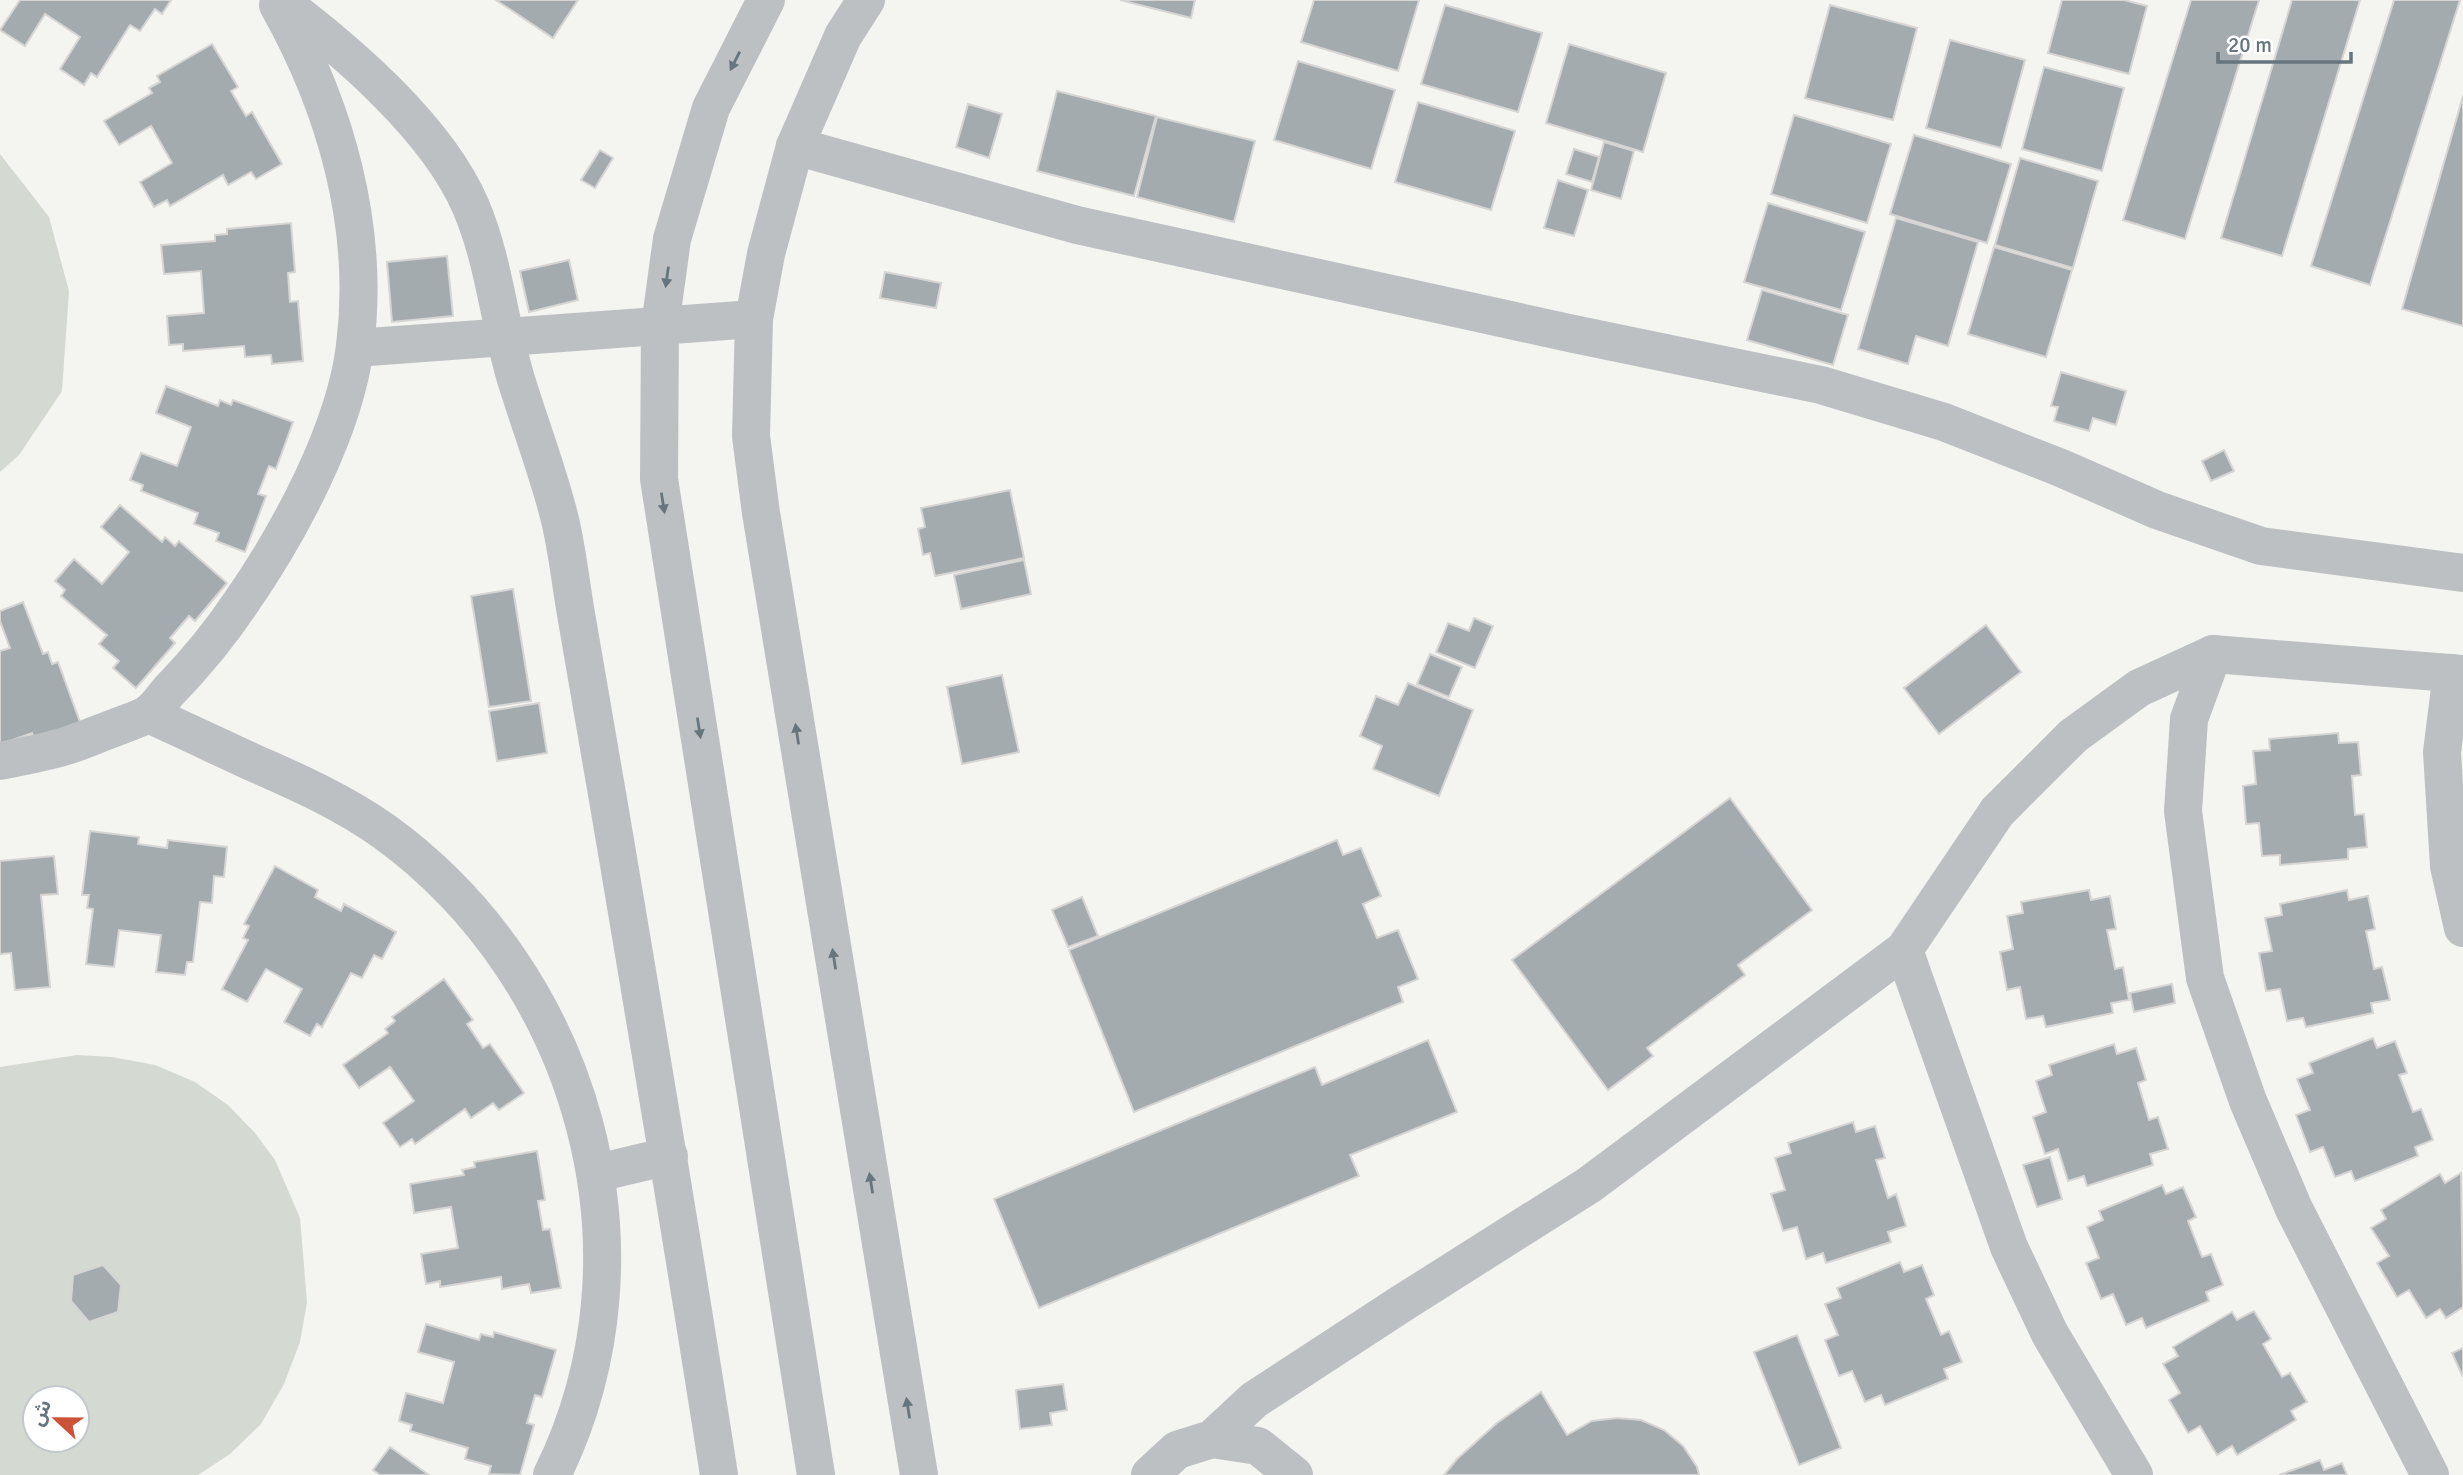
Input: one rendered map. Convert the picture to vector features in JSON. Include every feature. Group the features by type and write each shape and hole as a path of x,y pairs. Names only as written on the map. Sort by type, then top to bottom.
{"street":[{"path":"277,0 318,29 359,65 405,112 452,173 471,207 497,294 503,337 559,514 669,1156 719,1475"},
{"path":"0,761 70,745 148,714 190,669 228,622 262,571 319,463 341,407 355,348 358,295 356,242 349,191 320,89 277,0"},
{"path":"766,0 712,108 672,239 660,326 659,479 816,1475"},
{"path":"866,0 843,36 795,146 766,254 754,319 751,436 761,513 919,1475"},
{"path":"795,146 1077,225 1569,333 1821,385 1944,422 2061,468 2157,510 2261,546 2463,573"},
{"path":"355,348 754,319"},
{"path":"2213,654 2189,719 2183,811 2205,978 2248,1101 2294,1209 2430,1475"},
{"path":"1150,1475 1177,1450 1212,1438 1254,1400 1404,1301 1589,1185 1904,950 1997,811 2073,736 2140,688 2213,654 2457,674 2442,752 2449,866 2463,928"},
{"path":"148,714 301,782 344,805 405,849 462,901 519,976 552,1034 573,1083 597,1173 603,1242 601,1296 594,1350 582,1402 564,1452 552,1475"},
{"path":"1904,950 2009,1247 2050,1334 2134,1475"},
{"path":"597,1173 669,1156"},
{"path":"1212,1438 1258,1446 1294,1475"}],"shaded area":[{"path":"0,154 49,217 69,291 62,391 19,455 0,472"},
{"path":"77,1055 112,1057 155,1065 195,1082 228,1105 255,1133 275,1160 300,1218 307,1302 300,1342 284,1384 261,1424 230,1454 198,1475 0,1475 0,1067"}],"building":[{"path":"20,0 171,0 162,14 155,9 140,31 130,25 97,77 91,73 84,85 60,69 80,37 45,14 25,46 0,30"},
{"path":"496,0 578,0 553,38"},
{"path":"1120,0 1195,0 1191,18"},
{"path":"1314,0 1419,0 1398,71 1301,42"},
{"path":"2062,0 2124,0 2147,6 2129,74 2048,53"},
{"path":"2191,0 2259,0 2185,239 2123,220"},
{"path":"2292,0 2360,0 2282,256 2221,238"},
{"path":"2394,0 2460,0 2370,285 2311,266"},
{"path":"1445,5 1542,33 1518,112 1421,84"},
{"path":"1830,5 1917,28 1893,120 1805,98"},
{"path":"1950,40 2025,60 2001,148 1926,128"},
{"path":"212,44 238,87 231,91 246,116 252,112 282,164 256,179 251,172 228,185 223,175 170,206 167,200 154,207 140,182 172,163 151,126 119,145 104,121 152,93 149,88 160,82 157,76"},
{"path":"1569,44 1666,73 1643,152 1546,123"},
{"path":"1298,61 1395,90 1371,169 1274,140"},
{"path":"2044,67 2124,88 2102,171 2022,149"},
{"path":"1057,91 1156,116 1134,196 1037,171"},
{"path":"2463,96 2463,326 2402,309"},
{"path":"1418,102 1515,131 1491,210 1395,182"},
{"path":"968,104 1002,114 989,158 956,147"},
{"path":"1794,115 1891,144 1867,223 1771,194"},
{"path":"1157,117 1255,141 1234,222 1137,197"},
{"path":"1914,135 2011,164 1987,243 1890,214"},
{"path":"1604,142 1634,151 1621,199 1591,190"},
{"path":"1574,149 1599,157 1592,182 1566,174"},
{"path":"600,150 613,158 595,188 581,180"},
{"path":"2020,158 2098,181 2073,268 1995,245"},
{"path":"1558,180 1588,190 1574,236 1544,228"},
{"path":"1768,203 1865,232 1841,310 1744,282"},
{"path":"1896,218 1978,242 1948,346 1916,336 1908,364 1858,349"},
{"path":"291,223 295,272 288,273 290,302 298,301 303,361 272,364 271,355 245,357 244,346 183,351 183,344 169,345 167,316 204,313 201,271 164,274 161,245 215,241 215,235 227,234 227,229"},
{"path":"1994,247 2072,270 2046,357 1968,334"},
{"path":"447,256 453,316 392,322 387,262"},
{"path":"569,260 578,300 529,312 520,271"},
{"path":"885,272 941,283 936,308 880,298"},
{"path":"1762,290 1848,315 1833,365 1747,340"},
{"path":"2061,372 2126,391 2116,425 2093,418 2089,431 2054,421 2058,407 2051,406"},
{"path":"166,386 218,406 220,400 231,405 233,400 293,422 276,469 269,466 258,494 266,496 245,552 216,541 219,533 194,524 198,513 141,491 143,485 130,480 141,453 177,466 191,427 156,413"},
{"path":"2224,450 2234,471 2211,481 2202,461"},
{"path":"1010,490 1024,558 935,576 930,553 923,555 918,529 925,527 921,508"},
{"path":"120,505 162,542 165,537 175,546 179,541 227,583 195,621 189,616 170,638 175,643 136,688 113,668 119,661 99,644 107,635 61,596 65,590 55,581 74,559 102,584 129,552 101,527"},
{"path":"1024,560 1031,594 961,609 954,575"},
{"path":"513,589 531,701 489,707 471,596"},
{"path":"23,602 43,654 48,652 52,664 58,662 80,722 34,740 32,733 4,743 0,752 0,651 10,648 0,621 0,611"},
{"path":"1474,618 1493,626 1475,668 1436,652 1448,623 1469,631"},
{"path":"1986,625 2021,672 1939,734 1904,688"},
{"path":"1430,654 1462,667 1449,697 1417,684"},
{"path":"1002,675 1019,752 962,764 947,687"},
{"path":"1408,683 1473,710 1439,796 1373,769 1382,746 1360,736 1376,696 1398,705"},
{"path":"539,703 547,753 497,761 489,711"},
{"path":"2338,733 2339,743 2358,742 2361,775 2352,776 2355,815 2364,814 2367,847 2348,849 2348,859 2280,865 2280,855 2262,856 2259,823 2246,824 2243,786 2256,784 2253,751 2270,750 2269,739"},
{"path":"1730,798 1812,910 1738,965 1745,975 1647,1048 1653,1056 1608,1090 1512,960"},
{"path":"90,831 139,837 138,844 167,848 168,840 227,847 224,877 214,876 212,903 200,902 193,962 187,962 185,975 156,972 161,935 119,930 114,967 86,964 93,909 87,908 89,895 82,895"},
{"path":"1337,840 1343,855 1361,848 1381,896 1363,904 1377,938 1398,930 1418,979 1398,987 1403,1002 1134,1112 1069,950"},
{"path":"54,856 58,894 41,895 50,987 15,990 11,953 0,954 0,861"},
{"path":"275,866 318,890 315,897 341,911 344,904 396,932 382,959 374,955 362,978 351,973 322,1027 317,1024 310,1036 284,1022 302,989 266,969 247,1002 222,989 248,940 243,938 249,926 244,924"},
{"path":"2089,890 2091,900 2110,896 2116,929 2107,930 2115,969 2123,967 2129,1000 2111,1003 2113,1013 2046,1027 2043,1016 2026,1019 2020,987 2007,990 2000,952 2013,949 2007,916 2023,913 2021,902"},
{"path":"2347,890 2349,900 2368,896 2375,929 2366,931 2374,969 2382,967 2390,1000 2371,1003 2373,1013 2306,1027 2303,1018 2287,1021 2280,989 2266,991 2259,953 2272,951 2265,918 2282,915 2280,904"},
{"path":"1082,897 1098,936 1068,947 1052,910"},
{"path":"444,979 473,1020 467,1024 483,1048 490,1044 524,1093 499,1110 493,1103 471,1118 465,1109 415,1144 412,1139 400,1147 383,1123 414,1101 390,1067 359,1088 343,1065 388,1033 385,1029 395,1021 392,1017"},
{"path":"2172,984 2175,1003 2134,1012 2130,993"},
{"path":"2373,1038 2377,1048 2395,1041 2407,1073 2399,1075 2413,1112 2421,1109 2433,1140 2415,1147 2418,1156 2355,1181 2351,1171 2335,1177 2323,1147 2310,1152 2296,1115 2310,1110 2297,1079 2313,1073 2309,1063"},
{"path":"1428,1040 1457,1112 1350,1155 1359,1176 1039,1308 994,1199 1315,1067 1322,1085"},
{"path":"2114,1044 2117,1054 2136,1048 2146,1080 2138,1083 2149,1120 2158,1117 2168,1149 2150,1154 2153,1165 2087,1186 2084,1176 2068,1181 2058,1149 2045,1154 2033,1117 2046,1112 2036,1081 2052,1075 2049,1065"},
{"path":"1853,1122 1856,1132 1875,1126 1885,1158 1876,1160 1888,1198 1896,1194 1906,1226 1888,1232 1891,1242 1826,1263 1823,1253 1806,1259 1797,1227 1783,1231 1771,1194 1785,1190 1775,1158 1791,1153 1788,1143"},
{"path":"537,1151 545,1200 538,1201 543,1230 550,1229 561,1288 531,1293 529,1284 502,1289 501,1277 440,1287 440,1281 426,1284 421,1254 458,1248 451,1207 414,1213 410,1184 464,1175 462,1170 475,1167 474,1162"},
{"path":"2050,1157 2062,1199 2037,1207 2023,1165"},
{"path":"2461,1173 2463,1307 2446,1318 2440,1309 2426,1318 2409,1290 2397,1297 2377,1263 2389,1256 2371,1228 2386,1219 2381,1210 2440,1174 2445,1183"},
{"path":"2162,1185 2166,1194 2183,1187 2196,1217 2188,1221 2202,1257 2211,1254 2223,1285 2206,1292 2209,1301 2146,1328 2142,1318 2126,1325 2113,1294 2101,1299 2086,1263 2099,1258 2087,1227 2103,1220 2099,1211"},
{"path":"1900,1262 1904,1272 1922,1265 1934,1295 1926,1299 1941,1335 1949,1331 1962,1362 1944,1369 1948,1379 1885,1405 1881,1395 1865,1402 1852,1371 1839,1376 1825,1340 1838,1335 1825,1304 1841,1298 1837,1288"},
{"path":"103,1265 121,1285 118,1312 89,1322 71,1301 73,1275"},
{"path":"2254,1311 2271,1339 2263,1344 2282,1377 2290,1373 2307,1402 2291,1411 2296,1420 2237,1455 2232,1446 2217,1455 2200,1426 2188,1433 2169,1400 2180,1393 2163,1364 2178,1356 2173,1347 2232,1312 2237,1320"},
{"path":"426,1324 479,1340 481,1334 493,1337 494,1332 556,1350 542,1397 535,1395 527,1423 534,1425 520,1475 489,1474 491,1466 465,1459 468,1448 410,1431 412,1425 399,1421 406,1393 443,1403 454,1362 418,1352"},
{"path":"1797,1335 1841,1448 1799,1465 1754,1352"},
{"path":"2463,1348 2463,1377 2452,1353"},
{"path":"1063,1384 1067,1410 1050,1413 1052,1425 1020,1429 1016,1390"},
{"path":"1541,1392 1567,1435 1592,1421 1617,1418 1641,1420 1664,1430 1683,1446 1697,1467 1699,1475 1444,1475 1457,1459 1497,1423"},
{"path":"390,1447 429,1475 380,1475 373,1470"},
{"path":"2320,1460 2324,1470 2342,1463 2347,1475 2279,1475"}]}
